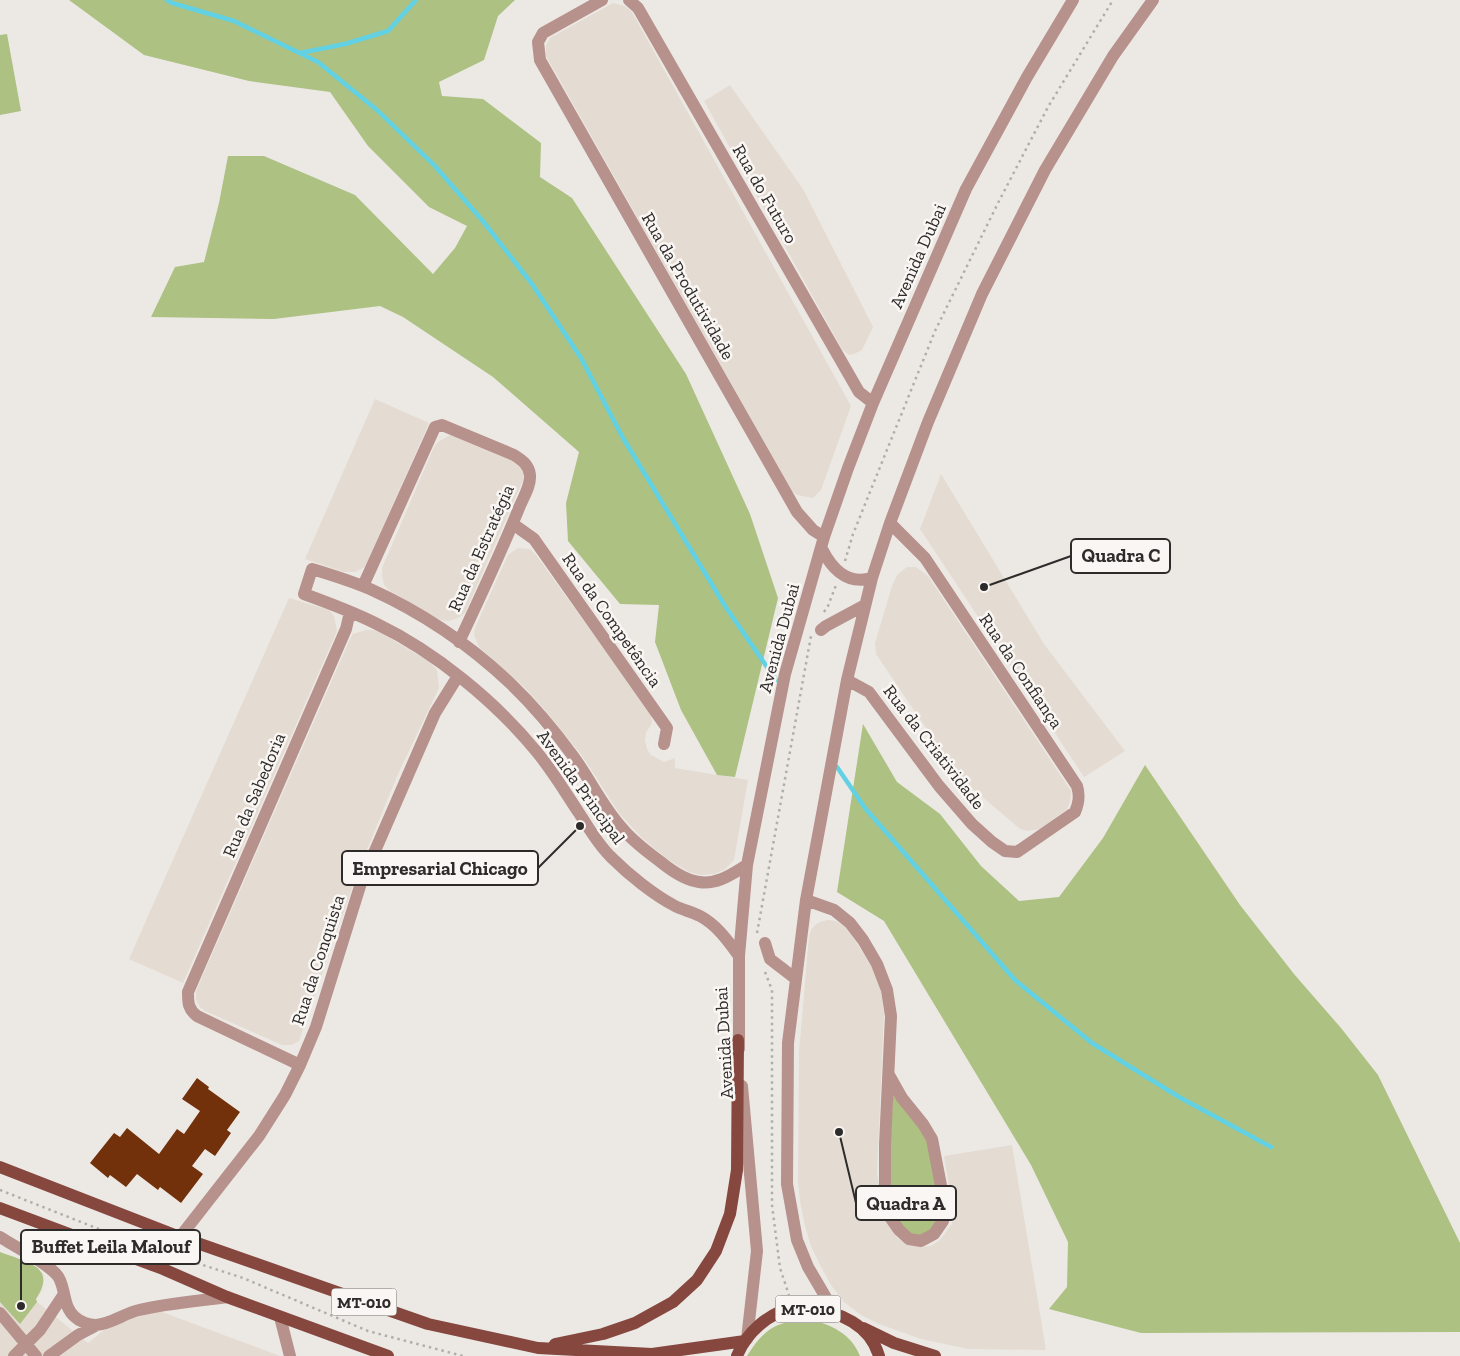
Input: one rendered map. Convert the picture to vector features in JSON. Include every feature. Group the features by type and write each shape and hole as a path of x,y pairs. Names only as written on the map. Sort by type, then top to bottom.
{"main road":[{"path":"538,1348 603,1334 635,1323 673,1302 697,1280 716,1251 730,1214 737,1170 738,1040"},
{"name":"MT-010","path":"0,1167 180,1237 428,1324 538,1348 652,1354 746,1340"},
{"name":"MT-010","path":"0,1208 163,1269 227,1297 382,1355"},
{"name":"MT-010","path":"737,1356 746,1340 758,1325 772,1316 794,1308 824,1310 836,1313 894,1343 935,1356"},
{"name":"MT-010","path":"860,1327 877,1350 878,1356"}],"street":[{"name":"Rua da Produtividade","path":"602,0 542,33 538,42 540,60 797,512 823,543 830,564 846,577 862,581 872,578"},
{"name":"Rua do Futuro","path":"629,0 638,8 859,392 873,403"},
{"name":"Avenida Dubai","path":"746,1340 757,1251 738,1040 739,956 748,865 785,674 823,543 848,468 873,403 966,189 1027,77 1073,0"},
{"path":"836,1313 808,1267 797,1240 787,1184 788,1043 806,900 847,680 865,605 890,523 928,422 982,294 1045,170 1113,56 1153,0"},
{"name":"Rua da Estratégia","path":"363,586 434,427 442,425 514,455 522,460 528,468 530,477 528,486 513,524 459,642"},
{"name":"Rua da Confiança","path":"890,523 925,558 1077,786 1079,795 1075,812 1017,852"},
{"name":"Rua da Competência","path":"513,524 534,539 667,728 664,744"},
{"name":"Avenida Principal","path":"739,956 713,925 701,917 676,906 649,888 611,858 602,848 536,750 507,720 458,676 408,641 379,625 304,594 312,569 363,586 426,618 459,642 510,684 550,726 621,827 638,845 669,868 685,878 699,882 716,882 727,878 748,865"},
{"path":"821,630 865,605"},
{"name":"Rua da Sabedoria","path":"300,1065 197,1016 191,1012 188,1003 188,992 346,629 350,612"},
{"name":"Rua da Conquista","path":"180,1237 259,1136 285,1096 316,1027 361,883 435,713 458,676"},
{"name":"Rua da Criatividade","path":"847,680 868,692 939,786 972,824 1005,851 1017,852"},
{"path":"806,900 834,910 850,922 864,940 877,964 887,990 891,1016 885,1145 885,1201 890,1217 899,1230 909,1239 921,1240 934,1234 943,1222 944,1201 932,1139 923,1124 902,1098 889,1075"},
{"path":"765,943 770,959 796,980"},
{"path":"0,1237 48,1267 59,1277 68,1308 73,1316 89,1324 97,1325"},
{"path":"14,1356 40,1330 64,1294"},
{"path":"48,1356 78,1335 97,1325 144,1308 227,1297"},
{"path":"0,1313 36,1356"},
{"path":"280,1316 290,1356"}],"path":[{"path":"0,1190 119,1237"},
{"path":"128,1240 243,1278 368,1331 463,1356"}],"shaded area":[{"path":"613,3 625,6 632,12 851,406 821,490 813,498 797,495 792,491 546,56 546,46 550,38"},
{"path":"730,85 803,189 873,327 862,350 854,354 849,355 842,349 704,101"},
{"path":"375,399 429,423 365,567 355,572 344,572 305,559"},
{"path":"450,435 457,436 511,459 518,464 524,473 523,480 465,613 458,618 448,621 433,617 390,591 384,585 382,568 434,447 438,442"},
{"path":"941,474 1044,644 1125,751 1084,777 920,529"},
{"path":"518,548 530,549 536,555 651,714 652,723 646,733 645,741 651,755 664,762 675,758 675,768 748,780 734,860 724,870 714,874 701,875 689,872 667,859 641,837 619,813 583,757 545,710 525,688 479,647 474,635 475,628 508,555"},
{"path":"907,567 916,567 928,576 1071,791 1067,809 1040,829 1028,831 1020,829 959,777 876,654 875,643 892,586 897,575"},
{"path":"289,598 329,610 334,616 337,631 183,983 129,959"},
{"path":"366,630 376,630 428,661 437,670 439,688 398,774 357,874 299,1041 291,1045 282,1045 205,1011 200,1007 196,999 196,991 350,639 353,634"},
{"path":"829,920 836,921 845,927 854,939 875,972 881,992 884,1013 877,1173 881,1198 892,1230 897,1238 920,1247 931,1246 940,1240 952,1224 954,1216 944,1156 1012,1145 1046,1350 968,1349 921,1339 879,1324 861,1315 844,1302 831,1285 820,1265 811,1246 805,1226 798,1182 799,1052 809,937 815,925"},
{"path":"0,1252 38,1268 43,1274 44,1280 42,1290 36,1301 88,1343 114,1322 145,1310 162,1312 280,1356 0,1356"}],"green space":[{"path":"69,0 515,0 498,16 484,60 439,82 442,96 483,99 541,143 540,177 572,198 686,374 750,514 778,598 735,777 717,775 681,710 655,642 659,605 620,604 568,541 566,503 579,452 493,377 403,317 380,306 274,319 151,317 175,267 204,262 219,203 228,156 264,156 355,195 433,274 455,248 467,226 429,207 368,146 330,92 249,81 144,55"},
{"path":"7,34 21,111 0,115 0,35"},
{"path":"863,724 897,782 940,814 981,866 1019,901 1059,897 1103,838 1145,765 1240,905 1294,974 1341,1028 1378,1075 1460,1243 1460,1332 1141,1333 1049,1309 1067,1287 1068,1242 1031,1165 884,921 837,892"},
{"path":"893,1094 924,1134 933,1164 938,1205 937,1222 934,1227 920,1237 911,1234 899,1224 888,1189"},
{"path":"0,1252 36,1266 41,1272 43,1279 42,1288 36,1299 37,1302 20,1324 0,1302"},
{"path":"809,1319 832,1327 846,1336 860,1356 747,1356 753,1346 773,1328 780,1324"}],"building":[{"path":"197,1078 209,1087 208,1089 240,1112 227,1130 231,1133 215,1156 205,1149 192,1166 203,1174 181,1203 160,1187 158,1190 137,1174 126,1187 110,1175 108,1178 90,1163 114,1133 120,1137 127,1128 159,1154 177,1129 184,1134 200,1111 182,1099"}],"waterway":[{"path":"167,0 234,21 318,62 377,110 434,165 482,220 532,284 581,358 623,438 725,606 776,680"},
{"path":"300,53 345,44 388,31 416,0"},
{"path":"837,767 865,808 1015,980 1092,1043 1179,1097 1271,1147"}],"place":[{"name":"Quadra C","path":"984,587"},
{"name":"Empresarial Chicago","path":"580,826"},
{"name":"Quadra A","path":"839,1132"},
{"name":"Buffet Leila Malouf","path":"21,1306"}]}
